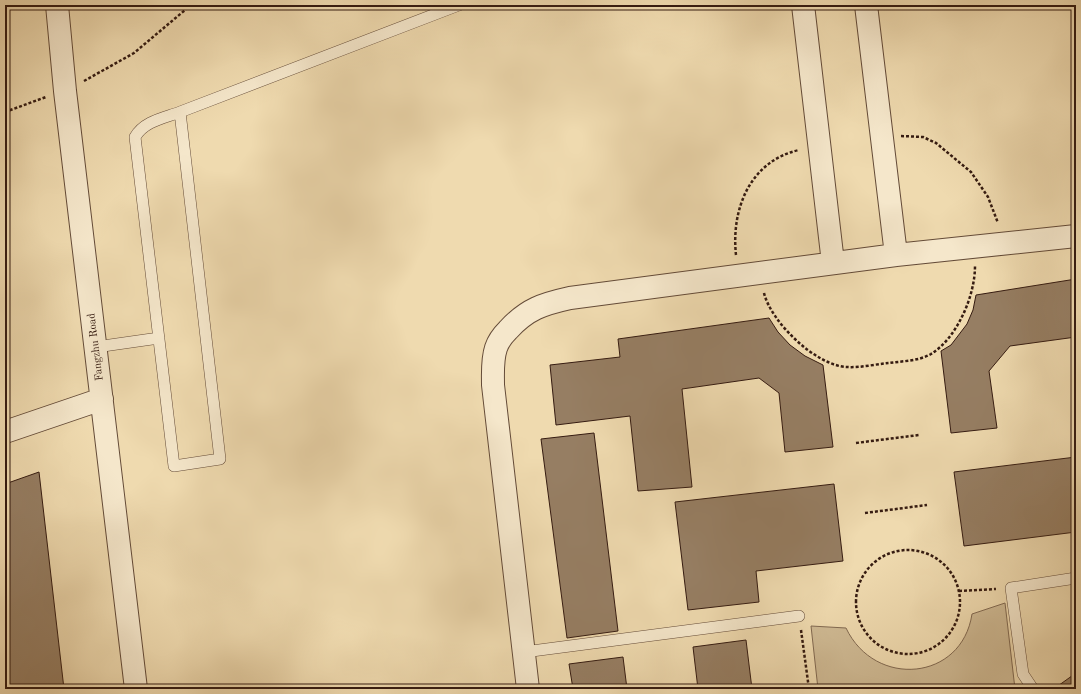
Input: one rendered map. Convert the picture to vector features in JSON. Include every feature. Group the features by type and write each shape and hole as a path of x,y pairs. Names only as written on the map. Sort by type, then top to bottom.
{"street":[{"name":"Fangzhu Road","path":"57,5 65,91 136,689"},
{"path":"802,5 833,263"},
{"path":"866,5 896,255"},
{"path":"528,689 493,385 493,363 496,346 505,332 525,313 544,304 570,298 896,255 1076,236"},
{"path":"5,432 102,399"}],"lane":[{"path":"180,112 220,459 174,466 135,137 140,129 147,124 459,5"},
{"path":"96,347 159,338"},
{"path":"1032,689 1023,674 1010,588 1076,578"},
{"path":"524,652 800,616"}],"path":[{"path":"5,112 65,91 134,54 191,5"},
{"path":"898,136 923,137 936,143 971,172 988,197 998,223"},
{"path":"736,255 735,230 739,207 754,178 772,162 800,150"},
{"path":"760,272 770,308 781,325 802,346 824,359 846,368 909,360 930,355 939,348 955,327 969,297 975,276 974,246"},
{"path":"856,444 919,435"},
{"path":"865,513 927,505"},
{"path":"913,550 933,556 941,562 952,575 959,591 959,609 954,625 940,643 930,649 914,654 896,653 881,647 867,636 856,608 857,587 865,572 877,559 893,552 913,550"},
{"path":"959,591 1010,588"},
{"path":"800,616 808,689"}],"shaded area":[{"path":"1005,603 1015,689 818,689 811,626 846,628 859,648 877,661 896,668 916,669 935,664 952,653 965,636 972,614"}],"building":[{"path":"1076,279 1076,337 1010,346 989,371 997,428 951,433 941,351 951,345 967,324 973,310 976,295"},
{"path":"769,318 778,332 790,345 805,356 823,365 833,447 785,452 779,393 759,378 682,389 692,487 638,491 630,416 556,425 550,365 620,357 618,339"},
{"path":"594,433 618,631 567,638 541,439"},
{"path":"1076,457 1076,532 964,546 954,472"},
{"path":"39,472 64,689 5,689 5,484"},
{"path":"834,484 843,561 756,571 759,602 688,610 675,502"},
{"path":"746,640 752,689 698,689 693,647"},
{"path":"623,657 627,689 573,689 569,664"},
{"path":"1076,673 1076,689 1055,689 1055,688"}]}
